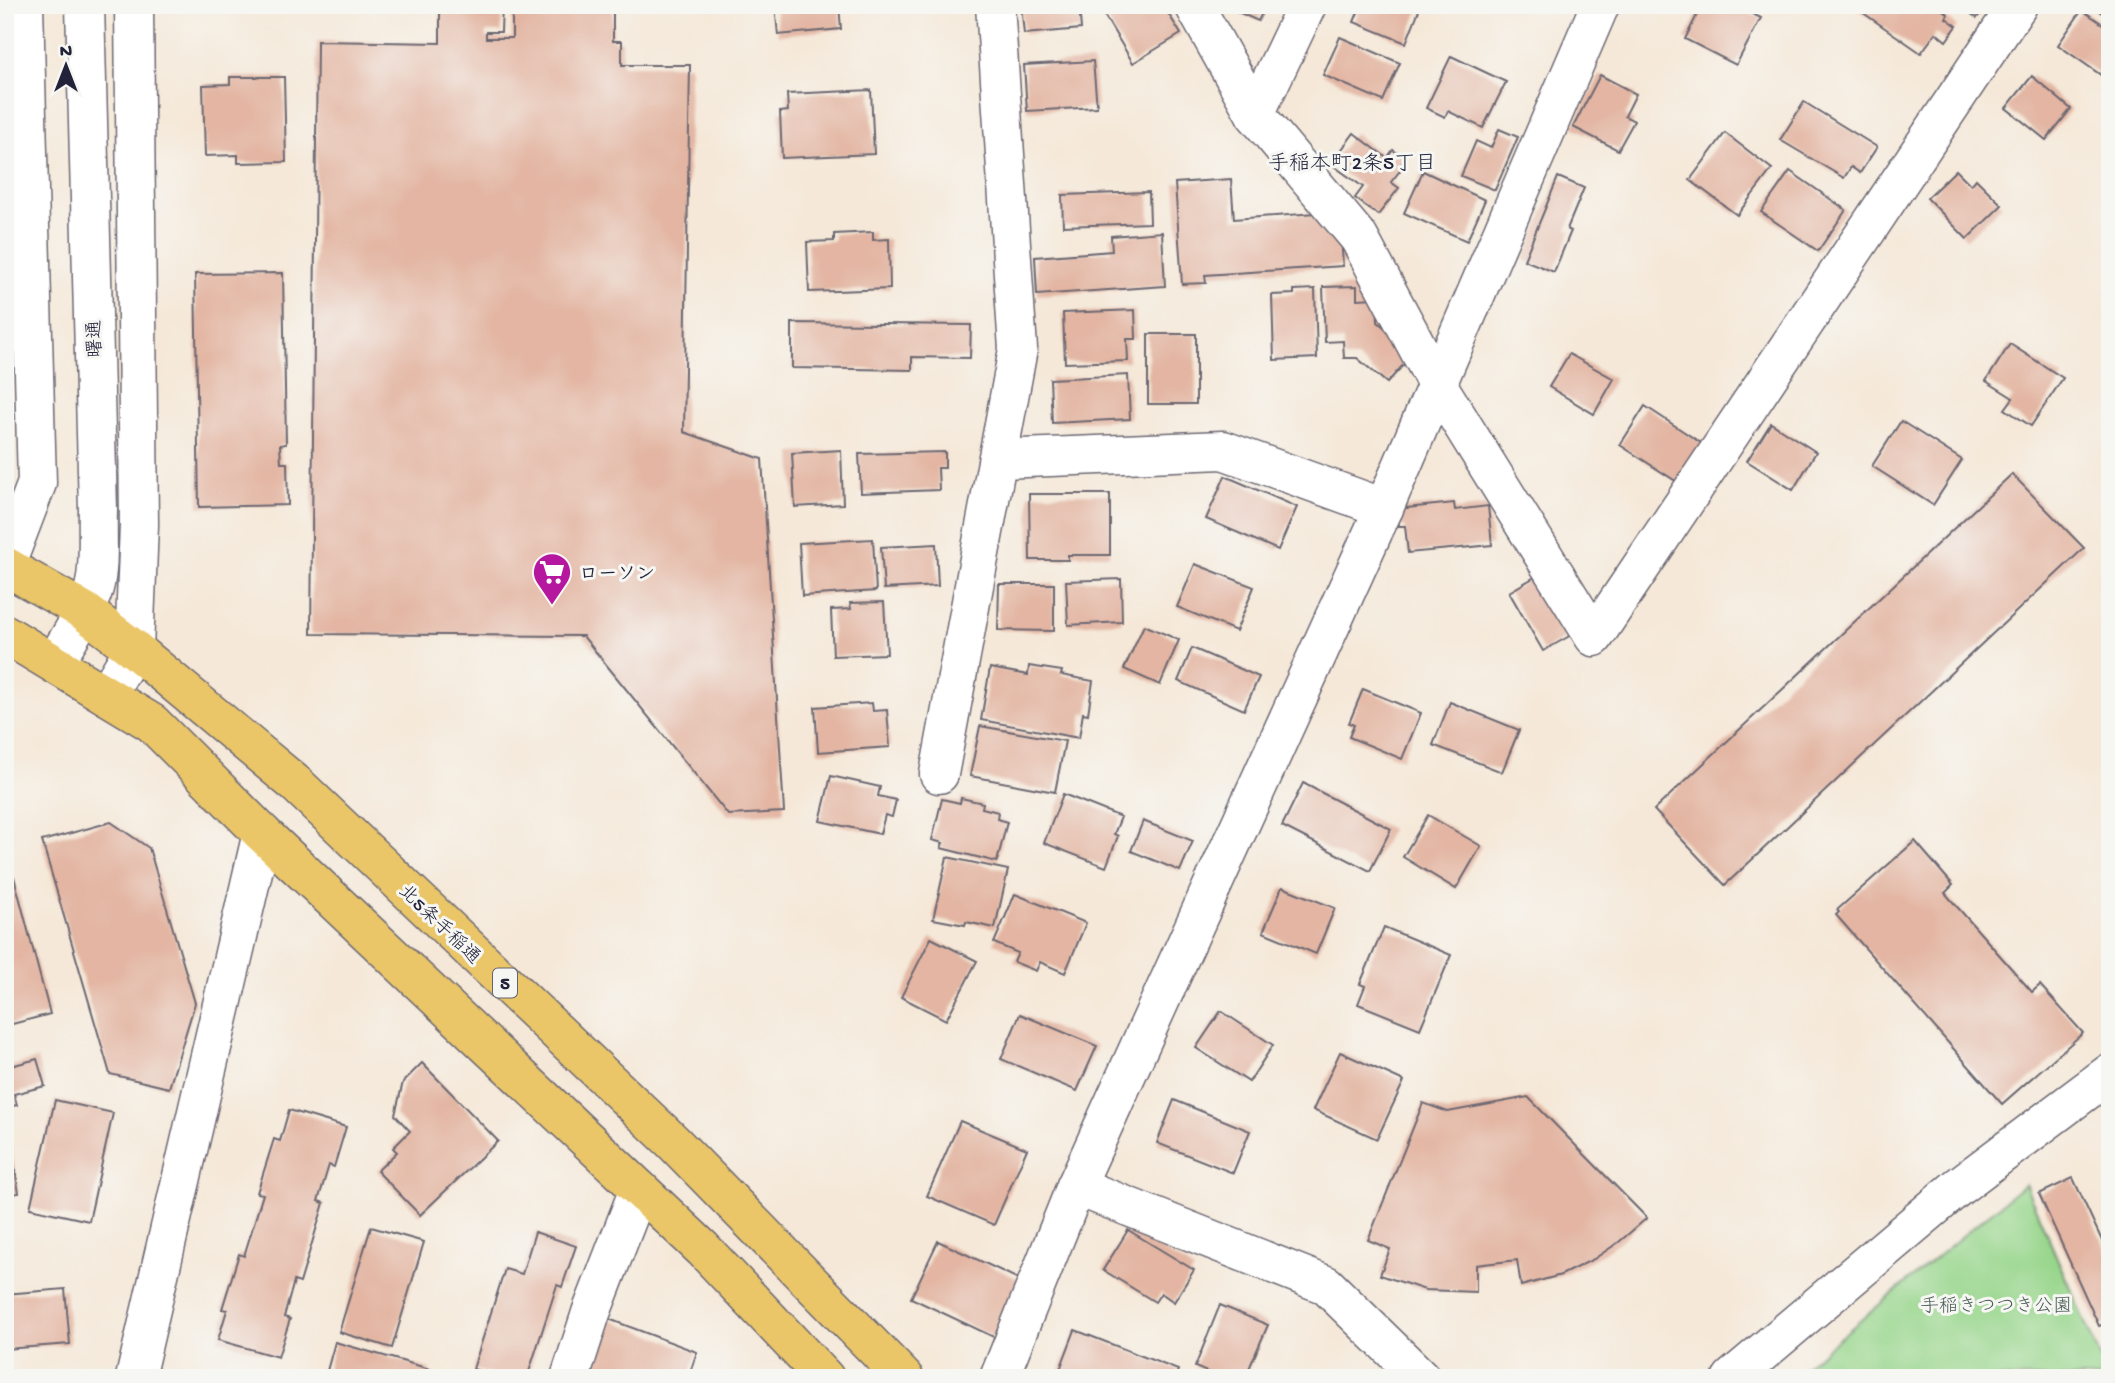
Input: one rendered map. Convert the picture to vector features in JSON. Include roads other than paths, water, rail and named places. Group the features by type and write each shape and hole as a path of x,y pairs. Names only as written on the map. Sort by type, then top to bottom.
{"highway":[{"name":"北5条手稲通","path":"5,566 84,611 134,649 296,784 673,1142 904,1378"},
{"path":"5,634 152,723 262,833 703,1249 825,1378"}],"street":[{"path":"5,566 37,483 24,5"},
{"name":"曙通","path":"55,662 84,611 94,586 98,510 85,5"},
{"path":"106,695 134,649 139,511 134,5"},
{"path":"939,774 1018,349 995,5"},
{"path":"1194,5 1255,114 1359,239 1437,384 1594,637 2018,5"},
{"path":"1255,114 1307,5"},
{"path":"999,1378 1076,1186 1384,508 1600,5"},
{"path":"999,459 1223,450 1384,508"},
{"path":"135,1378 262,833"},
{"path":"1732,1378 1958,1186 2110,1073"},
{"path":"1076,1186 1326,1285 1421,1378"},
{"path":"570,1378 591,1313 639,1189"}],"place":[{"name":"ローソン","path":"552,606"}],"district":[{"name":"手稲本町2条5丁目","path":"1352,162"}],"park label":[{"name":"手稲きつつき公園","path":"1996,1304"}]}
